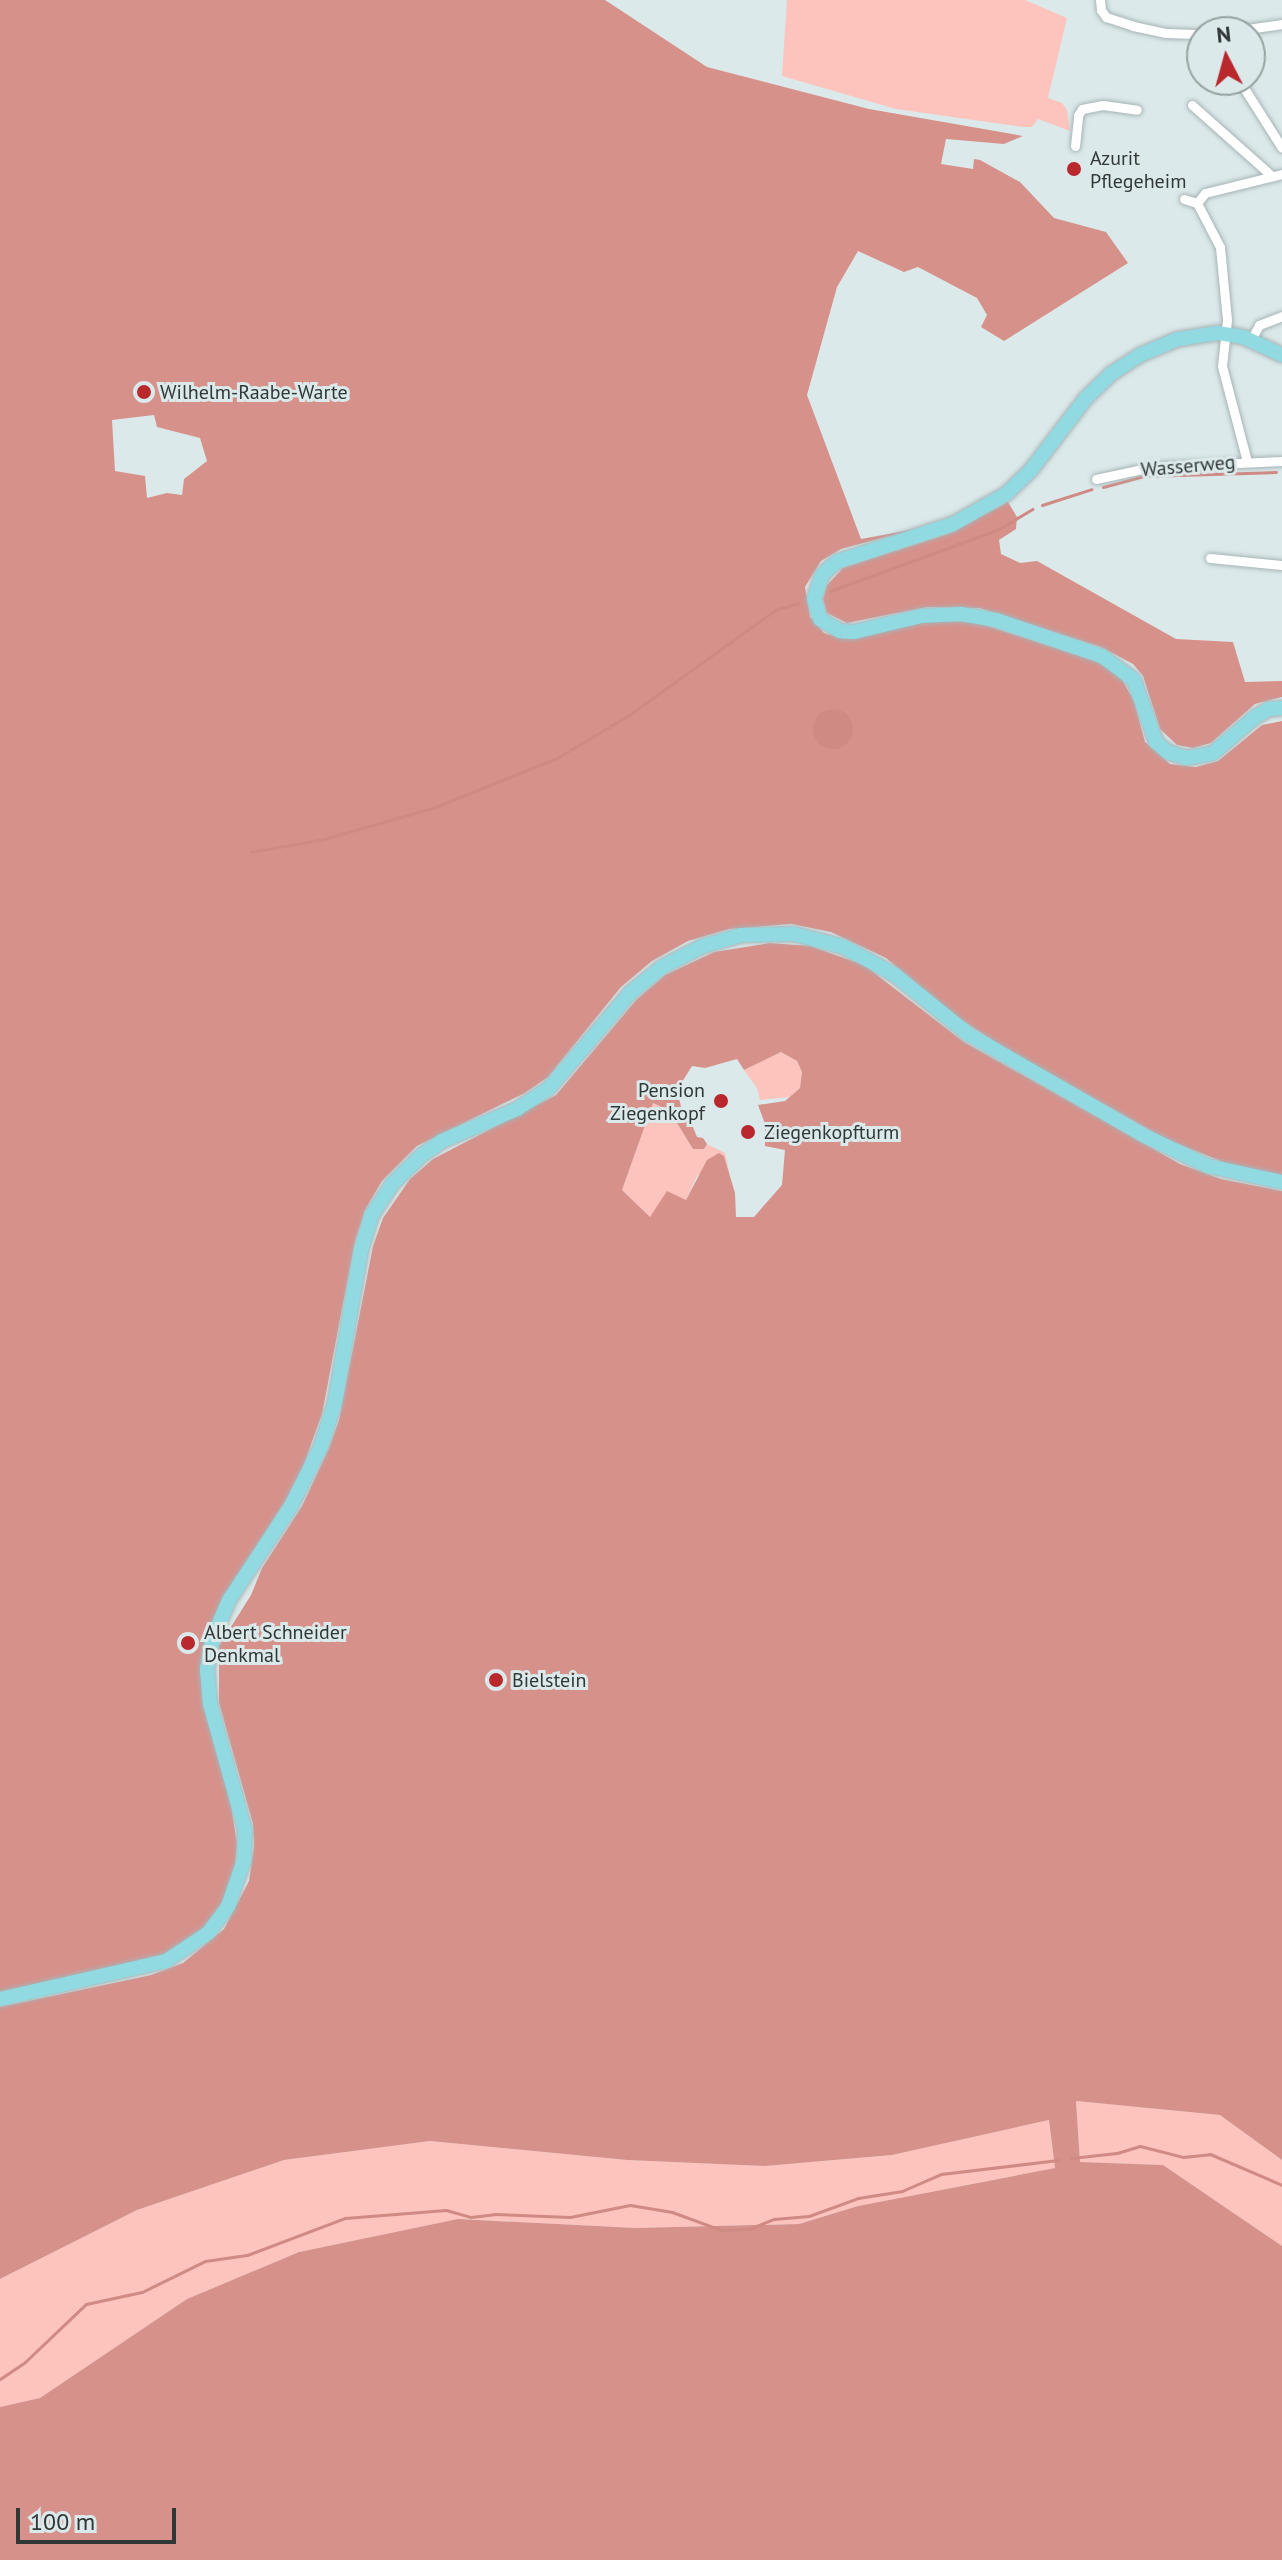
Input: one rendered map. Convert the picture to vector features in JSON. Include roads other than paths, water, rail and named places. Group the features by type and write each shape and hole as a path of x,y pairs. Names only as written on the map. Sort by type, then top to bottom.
{"main road":[{"path":"1282,355 1251,340 1225,334 1178,339 1125,364 1086,398 1019,483 991,505 953,524 836,562 822,575 815,591 814,604 820,619 835,629 854,632 930,615 975,615 1086,650 1128,674 1143,697 1156,742 1168,752 1186,758 1213,753 1255,717 1269,709 1282,708"},
{"path":"0,1999 166,1961 196,1943 223,1913 240,1877 245,1830 210,1704 207,1669 212,1640 229,1600 290,1508 321,1446 338,1385 361,1250 372,1215 392,1184 422,1155 442,1141 517,1109 549,1088 630,993 662,967 703,946 741,935 794,934 844,947 895,975 968,1034 1145,1136 1208,1166 1282,1182"}],"street":[{"path":"1100,0 1106,17 1133,26 1186,32"},
{"path":"1249,96 1282,148"},
{"path":"1075,146 1078,115 1082,109 1103,105 1137,110"},
{"path":"1192,105 1277,175"},
{"path":"1197,203 1205,193 1277,175"},
{"path":"1184,199 1197,203 1208,218 1220,247 1225,334 1222,366 1247,461"},
{"path":"1251,340 1259,325 1282,316"},
{"name":"Wasserweg","path":"1096,479 1151,467 1282,461"},
{"path":"1210,558 1282,565"}],"waterway":[{"path":"1103,487 1144,476 1276,472"},
{"path":"1042,505 1092,489"},
{"path":"830,591 999,529 1032,509"},
{"path":"251,852 324,839 433,808 557,758 629,715 775,610 798,603"},
{"path":"1071,2158 1117,2153 1140,2146 1183,2157 1210,2154 1282,2185"},
{"path":"0,2379 25,2362 86,2304 142,2292 205,2261 247,2255 345,2218 446,2210 471,2217 494,2214 570,2217 630,2205 672,2212 721,2230 749,2229 774,2219 809,2216 858,2198 902,2191 941,2174 1058,2160"}],"place":[{"name":"Azurit Pflegeheim","path":"1074,169"},
{"name":"Wilhelm-Raabe-Warte","path":"144,392"},
{"name":"Pension Ziegenkopf","path":"721,1101"},
{"name":"Ziegenkopfturm","path":"748,1132"},
{"name":"Albert Schneider Denkmal","path":"188,1643"},
{"name":"Bielstein","path":"496,1680"}]}
